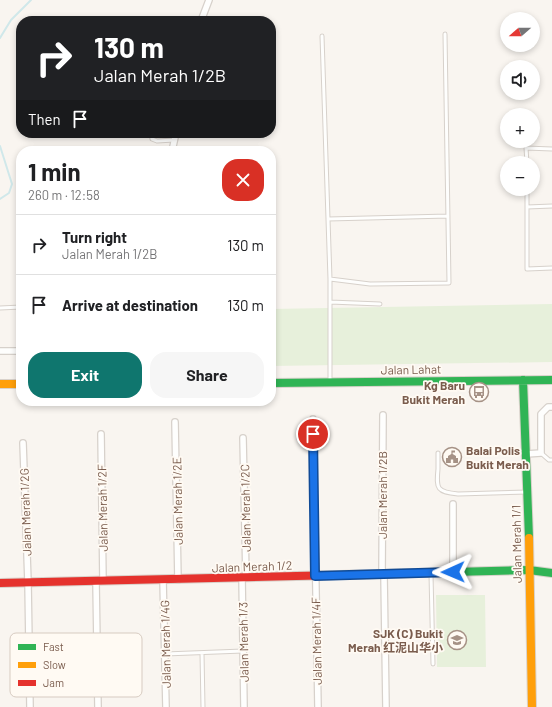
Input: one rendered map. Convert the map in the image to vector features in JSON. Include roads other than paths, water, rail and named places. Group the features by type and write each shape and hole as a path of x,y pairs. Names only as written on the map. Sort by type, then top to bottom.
{"street":[{"path":"203,16 209,0"},
{"path":"173,146 175,140"},
{"path":"0,351 16,351"},
{"name":"Jalan Merah 1/1","path":"523,380 528,492 532,707"},
{"name":"Jalan Lahat","path":"276,383 552,380"},
{"path":"0,384 16,384"},
{"path":"526,454 541,453 541,414 548,407 552,407"},
{"name":"Jalan Merah 1/2B","path":"383,415 383,575 386,707"},
{"path":"313,419 315,576"},
{"name":"Jalan Merah 1/2E","path":"175,422 178,580"},
{"name":"Jalan Merah 1/2F","path":"99,633 101,434"},
{"name":"Jalan Merah 1/2C","path":"244,438 244,577"},
{"name":"Jalan Merah 1/2G","path":"23,443 29,633"},
{"path":"453,504 453,572"},
{"name":"Jalan Merah 1/2","path":"0,583 383,575 431,572 529,570 552,573"},
{"name":"Jalan Merah 1/4F","path":"315,576 318,707"},
{"name":"Jalan Merah 1/3","path":"244,577 244,707"},
{"name":"Jalan Merah 1/4G","path":"163,580 166,707"},
{"name":"Jalan Merah 1/2G","path":"30,697 30,707"},
{"name":"Jalan Merah 1/2F","path":"98,697 98,707"}],"lane":[{"path":"330,279 370,284 449,283 445,34"},
{"path":"322,36 330,279 330,382"},
{"path":"152,138 157,141 175,140"},
{"path":"527,156 526,148 552,149"},
{"path":"527,196 527,269 552,268"},
{"path":"527,207 552,206"},
{"path":"328,219 448,216"},
{"path":"330,302 380,304"},
{"path":"0,308 16,307"},
{"path":"438,453 438,470 436,478 437,486 447,493 528,492"},
{"path":"541,453 549,460 552,460"},
{"path":"431,572 433,664"},
{"path":"165,654 243,651"},
{"path":"202,653 204,707"}],"waterway":[{"path":"0,38 11,20 31,0"},
{"path":"0,146 12,184 9,193 0,199"}],"place":[{"name":"Kg Baru Bukit Merah","path":"479,392"},
{"name":"Balai Polis Bukit Merah","path":"452,457"},
{"name":"SJK (C) Bukit Merah 红泥山华小","path":"457,640"}]}
